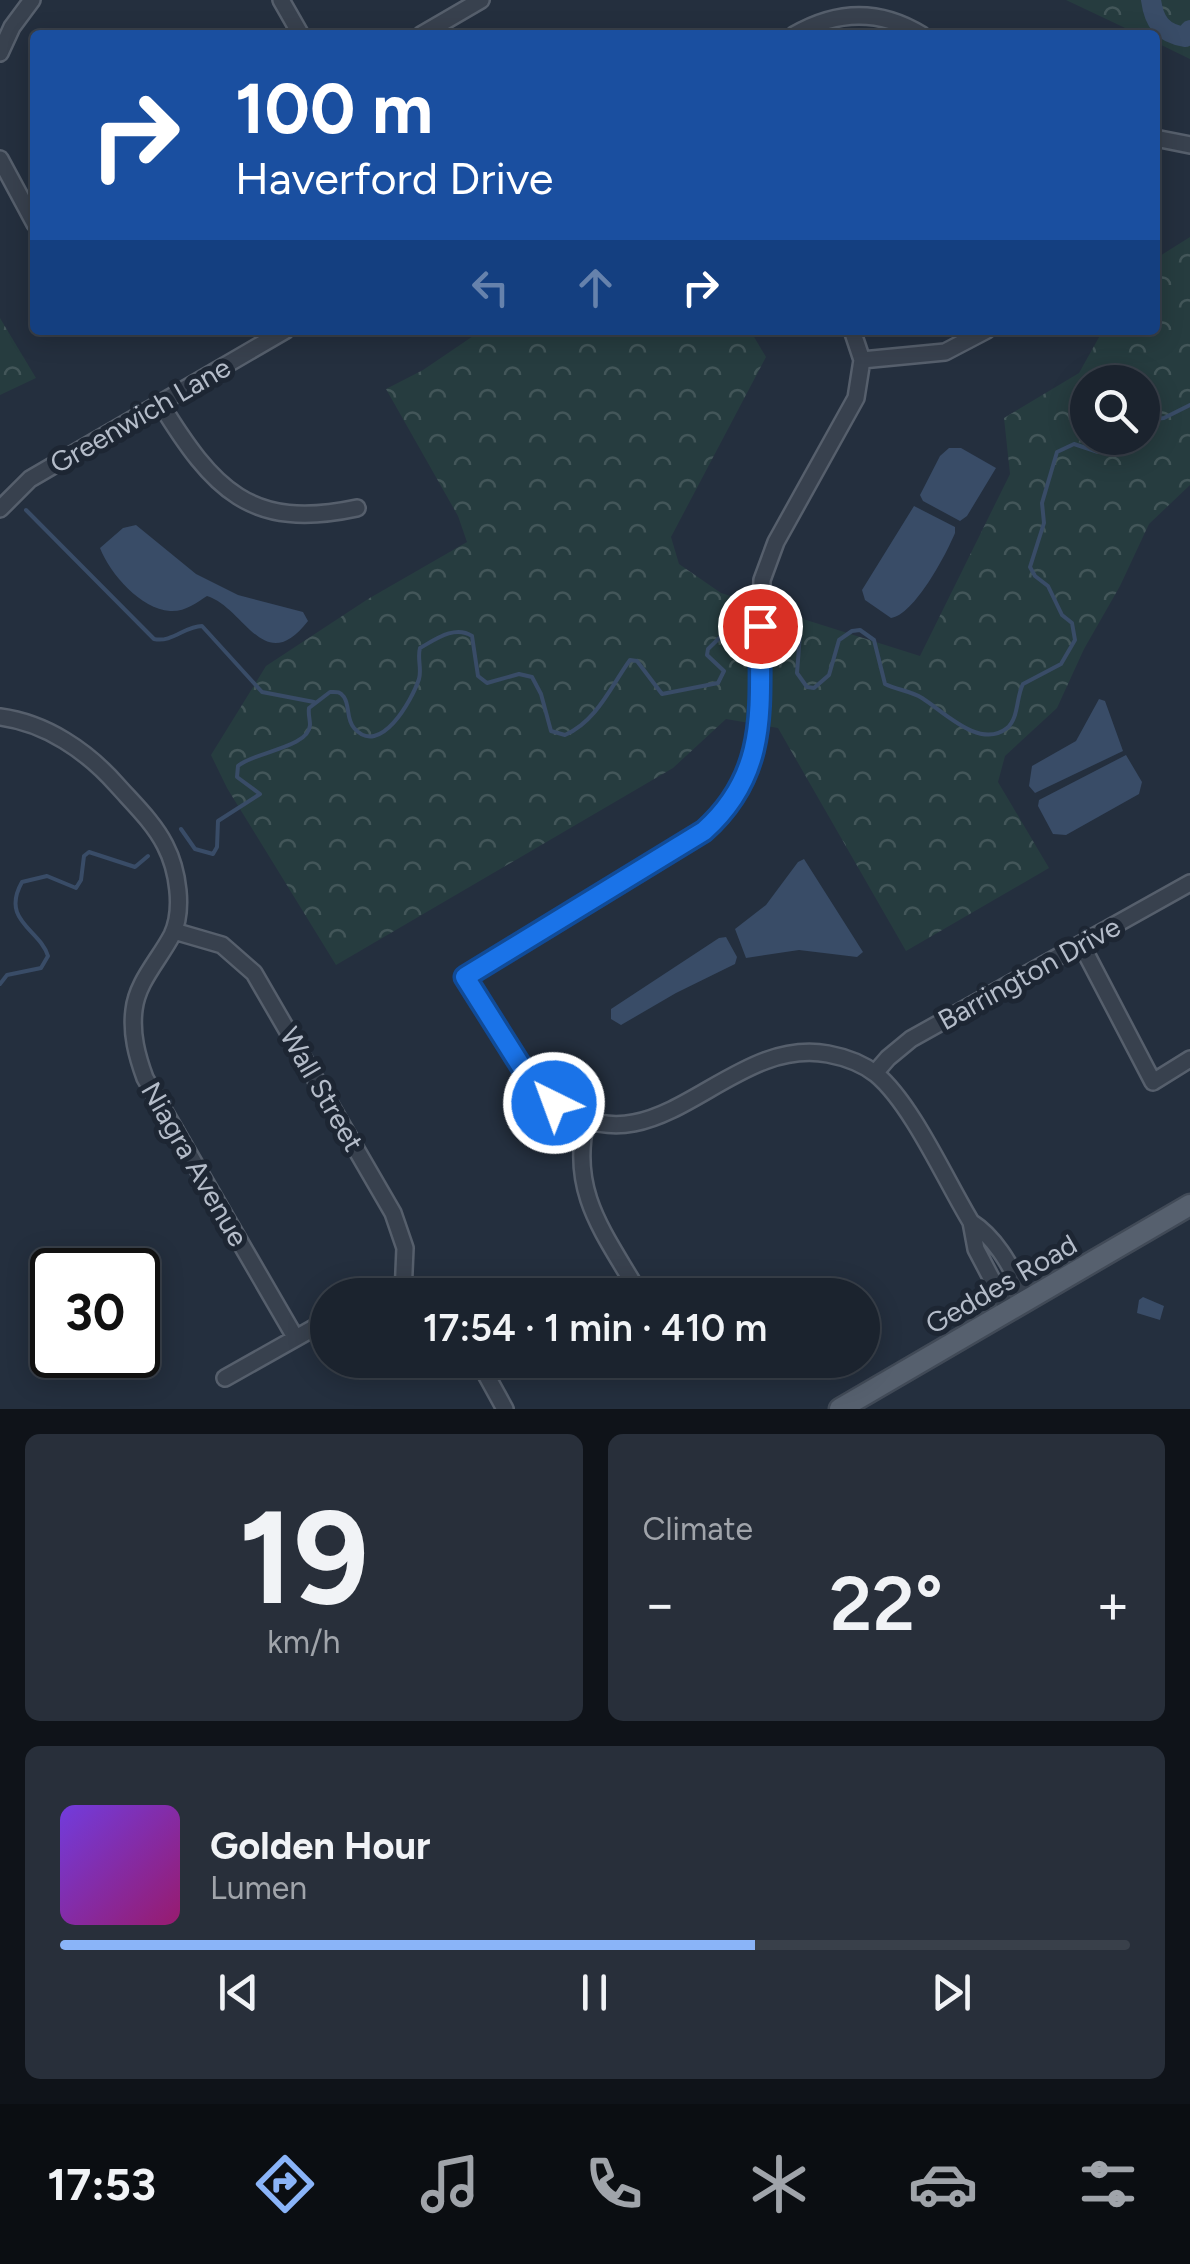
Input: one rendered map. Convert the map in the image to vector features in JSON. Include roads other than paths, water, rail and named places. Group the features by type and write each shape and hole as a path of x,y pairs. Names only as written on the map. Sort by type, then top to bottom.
{"main road":[{"name":"Geddes Road","path":"844,1408 871,1401 1009,1312 1190,1205"}],"street":[{"path":"0,53 32,0"},
{"path":"281,0 298,30"},
{"path":"430,30 481,0"},
{"path":"804,30 823,20 856,15 901,22 914,30"},
{"path":"1160,139 1190,145"},
{"path":"0,159 30,215"},
{"name":"Greenwich Lane","path":"0,509 30,479 277,335"},
{"path":"854,335 862,360 850,414 765,567 760,596 758,735 738,791 704,831 465,977 534,1084 554,1103 586,1121 625,1125 655,1118 752,1064 788,1052 843,1057 875,1073 899,1099 970,1222 976,1250 1009,1312"},
{"path":"862,360 945,352 977,335"},
{"path":"160,403 201,466 236,495 258,507 320,516 357,508"},
{"path":"0,717 24,721 68,742 101,766 157,830 175,870 178,898 174,931"},
{"name":"Barrington Drive","path":"875,1073 911,1039 1190,883"},
{"name":"Wall Street","path":"174,931 222,945 254,973 393,1213 406,1248 405,1278"},
{"name":"Niagra Avenue","path":"174,931 143,983 134,1007 136,1051 144,1078 295,1337"},
{"path":"1080,944 1153,1082 1190,1059"},
{"path":"586,1121 580,1157 587,1200 631,1278"},
{"path":"970,1222 998,1247 1028,1301"},
{"path":"226,1378 310,1329"},
{"path":"488,1378 506,1409"}],"water":[{"path":"949,448 961,448 996,468 960,521 923,501 920,495 940,456"},
{"path":"914,506 955,527 955,533 919,596 891,618 865,600 862,590"},
{"path":"136,525 196,574 238,595 303,612 308,621 293,637 279,643 255,634 207,596 175,611 148,604 119,579 100,548 123,528"},
{"path":"1099,699 1105,701 1123,751 1035,793 1029,786 1032,766 1076,741"},
{"path":"1126,755 1142,782 1139,794 1066,835 1053,834 1038,806 1039,800"},
{"path":"804,859 863,952 857,957 799,950 746,958 735,929 766,905"},
{"path":"726,937 737,957 735,964 621,1025 611,1019 611,1009"},
{"path":"1143,1297 1164,1306 1160,1320 1137,1313"}],"waterway":[{"path":"1151,0 1154,15 1170,33 1185,37 1190,30"},
{"path":"1160,418 1190,405"},
{"path":"775,614 791,621 800,634 797,673 807,687 814,688 829,675 839,640 860,630 874,640 885,684 918,696 974,732 996,734 1007,728 1014,719 1023,684 1061,664 1075,640 1072,623 1062,615 1048,586 1030,567 1044,523 1042,503 1057,452 1070,446"},
{"path":"26,510 154,639 167,639 202,626 262,692 314,702"},
{"path":"181,829 195,849 213,854 218,821 260,794 237,777 238,766 300,739 310,725 309,708 330,692 344,697 354,728 364,735 384,731 402,712 415,688 420,675 420,648 446,634 472,636 478,676 487,683 519,674 532,677 551,731 565,735 595,712 630,660 637,661 662,694 718,683 724,671 707,655 708,649 744,614"},
{"path":"0,984 7,975 41,968 48,956 18,915 16,895 22,882 47,876 76,888 84,856 89,852 135,867 148,856"}]}
